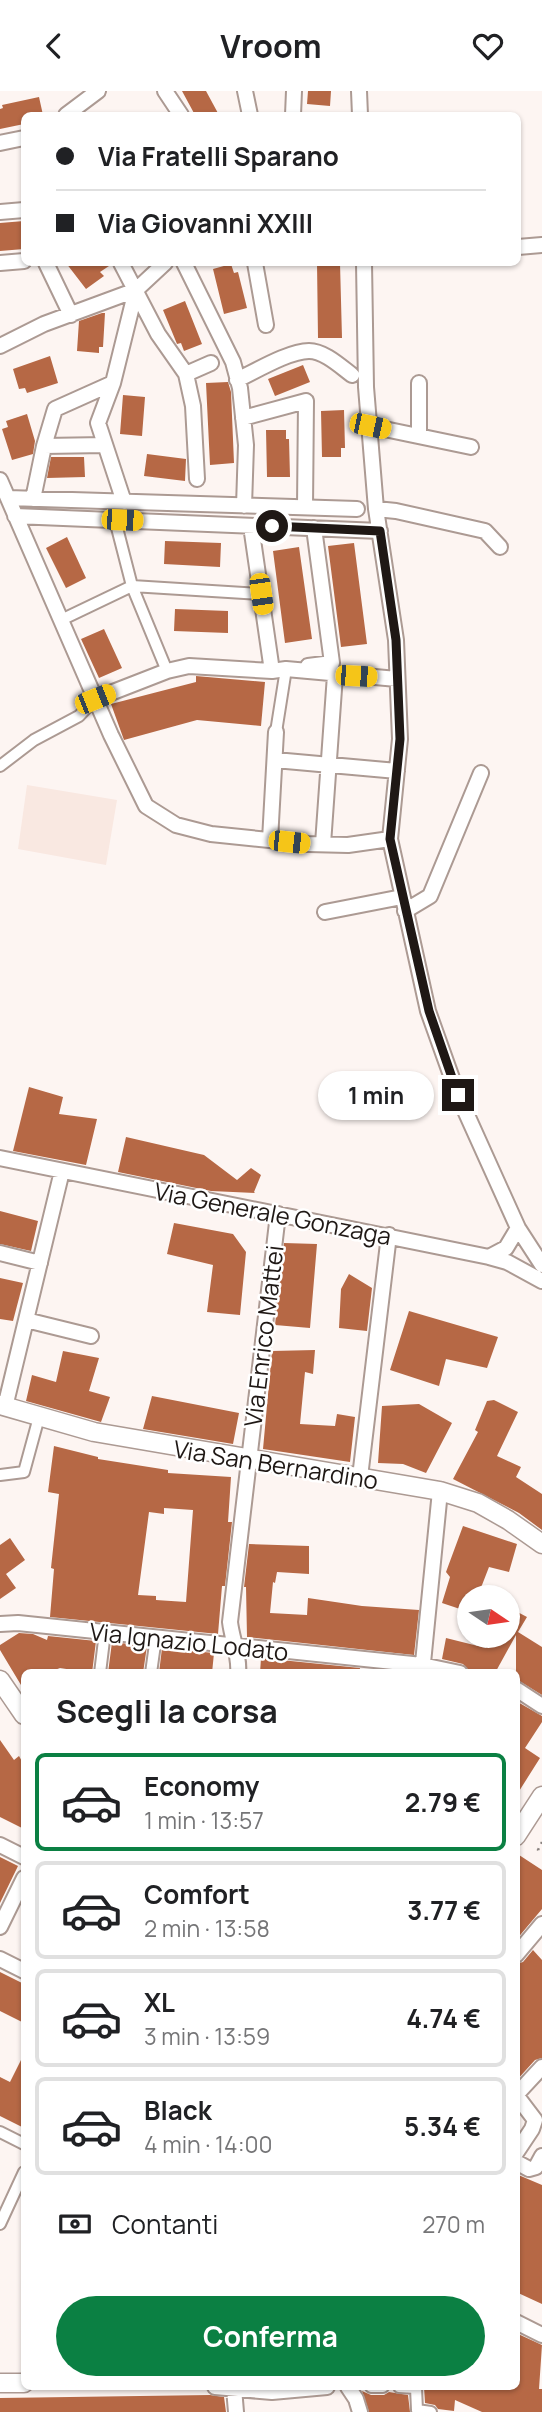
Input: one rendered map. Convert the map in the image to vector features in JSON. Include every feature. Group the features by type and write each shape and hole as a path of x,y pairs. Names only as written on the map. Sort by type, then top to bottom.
{"street":[{"path":"70,112 98,91"},
{"path":"164,91 179,112"},
{"path":"245,91 249,112"},
{"path":"293,112 294,91"},
{"path":"359,91 360,112"},
{"path":"0,143 21,139"},
{"path":"0,212 21,211"},
{"path":"521,247 542,245"},
{"path":"0,263 21,261"},
{"path":"47,266 71,315"},
{"path":"123,266 158,334 186,374 193,406 197,479"},
{"path":"0,346 44,324 136,290 162,266"},
{"path":"185,266 233,362 246,445 244,506"},
{"path":"256,266 266,325"},
{"path":"364,266 366,387 376,509 396,640 400,739 390,839 429,1011 454,1083 494,1179 518,1228 542,1265"},
{"path":"124,502 98,423 113,383 136,290"},
{"path":"237,380 292,355 310,351 334,361 352,375"},
{"path":"186,374 211,363"},
{"path":"33,499 55,409 113,383"},
{"path":"419,383 419,436"},
{"path":"243,418 306,401 305,507"},
{"path":"370,426 471,447"},
{"path":"44,446 105,445"},
{"path":"0,480 95,699 146,806 176,825 211,834 348,845 390,839"},
{"path":"8,498 357,509"},
{"path":"376,509 485,531 500,547"},
{"path":"16,516 380,531"},
{"path":"115,520 132,586 167,671"},
{"path":"251,526 261,594 279,670 270,840"},
{"path":"279,670 332,663 314,528"},
{"path":"61,620 132,586 261,594"},
{"path":"0,766 34,740 79,716 95,699 167,671 189,666 397,679"},
{"path":"323,844 335,675"},
{"path":"275,760 397,771"},
{"path":"325,912 403,904 430,896 481,773"},
{"name":"Via Generale Gonzaga","path":"0,1158 190,1198 389,1235 478,1260 507,1262 542,1281"},
{"path":"3,1406 62,1171"},
{"name":"Via Enrico Mattei","path":"238,1669 230,1622 278,1213"},
{"path":"478,1260 506,1248 518,1228"},
{"path":"360,1477 390,1281 389,1235"},
{"path":"523,1270 527,1243"},
{"path":"0,1253 40,1263"},
{"path":"26,1320 91,1336"},
{"name":"Via San Bernardino","path":"3,1406 94,1432 440,1491 478,1503 542,1544"},
{"path":"0,1475 24,1472 39,1417"},
{"path":"422,1669 440,1491"},
{"name":"Via Ignazio Lodato","path":"0,1624 18,1623 233,1644 395,1668 422,1669"},
{"path":"100,1669 105,1632"},
{"path":"152,1669 156,1637"},
{"path":"0,1680 21,1709"},
{"path":"520,1692 542,1706"},
{"path":"520,1830 542,1796"},
{"path":"0,1845 21,1856"},
{"path":"0,1927 21,1884"},
{"path":"520,1950 542,1924"},
{"path":"0,1959 21,1970"},
{"path":"520,2091 542,2067"},
{"path":"520,2100 535,2120 520,2147"},
{"path":"0,2132 21,2142"},
{"path":"520,2164 529,2169 536,2167 542,2156"},
{"path":"0,2224 21,2178"},
{"path":"520,2324 542,2335"},
{"path":"0,2383 21,2383"},
{"path":"234,2390 236,2412"},
{"path":"353,2390 360,2412"},
{"path":"416,2390 416,2410 431,2412"}],"path":[{"path":"542,1842 538,1850 542,1853"}],"shaded area":[{"path":"27,785 117,800 106,865 18,849"}],"building":[{"path":"182,91 206,91 217,112 193,112"},
{"path":"308,91 331,91 330,106 307,104"},
{"path":"39,97 42,112 21,112 21,125 0,129 2,105"},
{"path":"21,221 21,249 0,251 0,223"},
{"path":"68,266 109,266 100,272 104,276 86,289"},
{"path":"232,266 234,273 238,272 247,308 224,314 213,269"},
{"path":"317,266 340,266 342,338 318,338"},
{"path":"185,301 202,344 184,351 181,343 177,344 163,310"},
{"path":"105,313 103,347 99,347 99,353 77,351 79,321"},
{"path":"50,356 58,383 27,393 25,388 19,389 13,369"},
{"path":"303,365 310,382 275,396 268,379"},
{"path":"228,382 231,392 234,463 210,465 206,383"},
{"path":"123,395 145,397 142,436 120,434"},
{"path":"344,410 345,448 341,448 341,457 322,457 321,411"},
{"path":"27,414 35,441 33,454 12,460 2,429 8,427 6,421"},
{"path":"266,430 286,430 286,439 289,439 290,477 267,477"},
{"path":"147,454 186,459 185,481 144,476"},
{"path":"51,457 84,457 85,477 47,478"},
{"path":"67,537 86,578 66,588 46,548"},
{"path":"165,541 221,543 220,567 164,564"},
{"path":"354,543 367,644 341,647 328,546"},
{"path":"299,547 312,639 285,643 273,551"},
{"path":"175,609 228,611 228,633 174,631"},
{"path":"104,629 122,668 99,678 81,639"},
{"path":"196,676 265,682 261,726 197,720 124,740 111,704 196,682"},
{"path":"29,1087 63,1097 59,1114 97,1119 86,1165 13,1151"},
{"path":"126,1137 204,1155 237,1180 251,1168 261,1175 255,1193 211,1191 118,1172"},
{"path":"0,1211 38,1221 31,1251 0,1244"},
{"path":"174,1223 233,1234 246,1252 240,1315 207,1312 213,1265 167,1254"},
{"path":"284,1243 317,1244 310,1328 275,1325"},
{"path":"349,1274 372,1288 367,1331 339,1328 341,1289"},
{"path":"0,1278 23,1283 13,1321 0,1319"},
{"path":"409,1311 498,1337 487,1368 446,1359 439,1386 390,1370"},
{"path":"315,1350 313,1374 305,1372 300,1424 335,1426 337,1414 355,1417 350,1462 263,1449 272,1351"},
{"path":"63,1351 99,1358 89,1391 110,1397 101,1422 26,1401 32,1375 56,1382"},
{"path":"152,1396 239,1413 233,1444 143,1429"},
{"path":"494,1400 518,1412 497,1456 521,1467 516,1477 542,1494 542,1530 519,1513 453,1479 478,1432 475,1430 487,1401"},
{"path":"419,1404 452,1423 426,1473 403,1464 378,1463 382,1406"},
{"path":"54,1446 98,1459 168,1470 168,1473 231,1477 228,1522 232,1522 218,1634 50,1617 54,1569 51,1568 59,1494 48,1492","holes":["164,1508 193,1510 186,1602 156,1600 156,1596 138,1595 149,1512 164,1514"]},
{"path":"463,1526 517,1544 509,1572 489,1567 482,1585 457,1585 457,1608 442,1603 450,1577 446,1572"},
{"path":"10,1538 25,1560 6,1574 16,1588 0,1599 0,1545"},
{"path":"249,1544 309,1546 309,1574 277,1572 275,1583 273,1582 270,1613 307,1615 308,1598 362,1606 419,1610 414,1655 247,1637 244,1587"},
{"path":"520,1613 527,1617 520,1629"},
{"path":"19,1633 33,1634 47,1640 48,1636 96,1641 92,1669 21,1669 21,1685 0,1650 0,1645"},
{"path":"520,1633 542,1647 542,1695 520,1681 520,1669 516,1669 516,1649 520,1649"},
{"path":"446,1638 457,1641 457,1649 508,1649 497,1669 467,1669 463,1664 442,1659"},
{"path":"112,1642 147,1646 144,1669 109,1669"},
{"path":"162,1648 214,1653 212,1669 159,1669"},
{"path":"261,1658 360,1668 360,1669 260,1669"},
{"path":"520,1703 542,1716 542,1722 525,1748 540,1758 520,1790"},
{"path":"0,1740 14,1760 19,1756 21,1760 21,1828 0,1817"},
{"path":"520,1856 542,1870 542,1909 520,1935"},
{"path":"0,1857 18,1866 0,1903"},
{"path":"533,1950 542,1960 542,2058 535,2060 520,2077 520,1963"},
{"path":"0,1972 21,1982 21,2022 0,2011"},
{"path":"21,2060 21,2126 0,2116 0,2077 10,2082"},
{"path":"520,2176 542,2185 542,2304 520,2294"},
{"path":"520,2335 542,2345 539,2389 542,2389 542,2412 482,2412 455,2400 454,2411 438,2409 435,2405 425,2403 424,2390 520,2390"},
{"path":"362,2391 371,2395 384,2395 389,2392 408,2395 410,2412 369,2412"},
{"path":"224,2397 226,2412 0,2412 0,2398"}],"route":[{"path":"272,526 380,531 396,640 400,739 390,839 429,1011 458,1095"}]}
